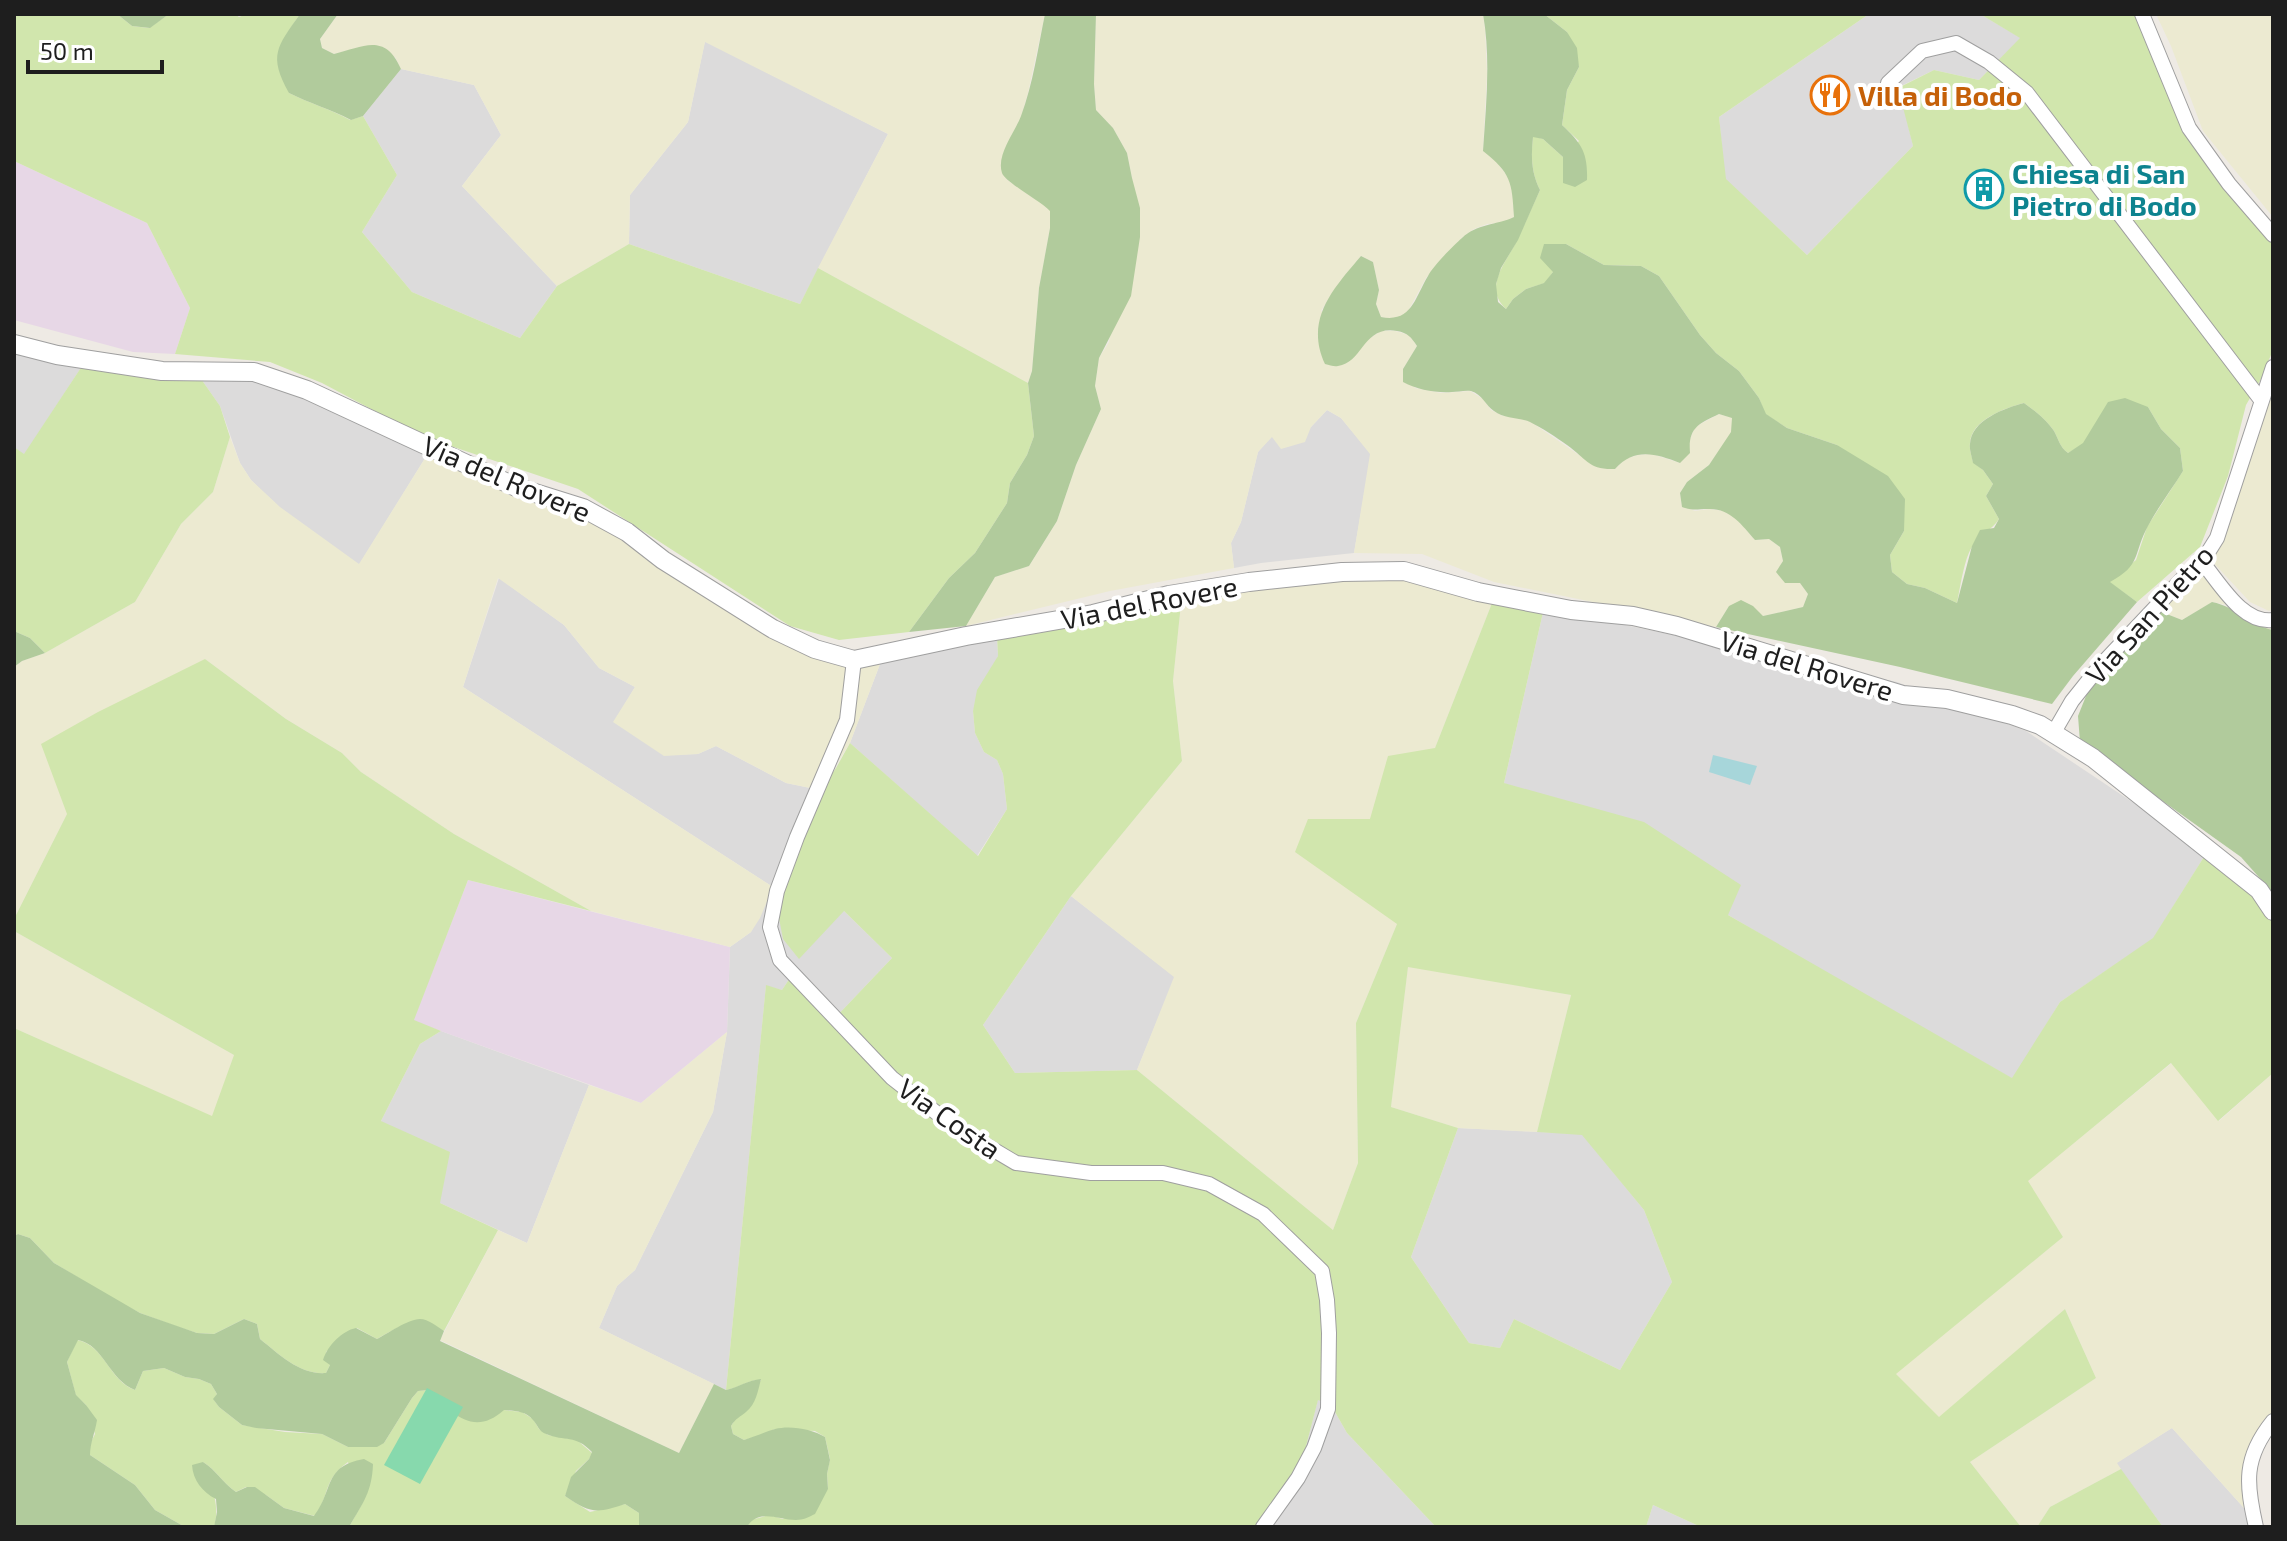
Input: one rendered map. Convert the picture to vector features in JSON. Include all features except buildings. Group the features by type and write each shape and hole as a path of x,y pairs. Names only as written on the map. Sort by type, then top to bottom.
{"street":[{"path":"2142,14 2189,128 2229,184 2273,235"},
{"path":"1888,83 1922,51 1956,43 1989,62 2027,93 2261,400"},
{"name":"Via del Rovere","path":"14,344 57,355 162,371 254,372 307,390 516,487 583,508 627,532 663,560 773,629 815,649 854,660 1093,614 1169,595 1342,572 1404,571 1478,592 1558,608 1633,616 1677,626 1903,695 1947,699 2012,715 2054,732 2135,790 2259,890 2273,911"},
{"name":"Via San Pietro","path":"2054,732 2072,701 2100,666 2202,562 2217,538 2273,367"},
{"path":"2202,562 2243,611 2264,621 2273,620"},
{"name":"Via Costa","path":"854,660 847,720 777,891 770,927 780,960 892,1078 952,1125 1016,1163 1091,1173 1163,1173 1209,1184 1263,1214 1322,1271 1328,1311 1328,1409 1314,1448 1298,1478 1263,1527"},
{"path":"2256,1527 2249,1495 2248,1471 2259,1438 2273,1421"}],"shaded area":[{"path":"338,14 1045,14 1021,117 1004,151 1007,180 1040,200 1050,210 1032,371 1028,383 818,268 888,134 705,42 688,122 630,195 629,244 557,286 462,186 501,135 474,85 401,69 395,57 349,50 334,54 322,48 320,39"},
{"path":"1096,14 1483,14 1487,74 1483,150 1507,176 1513,189 1514,217 1474,229 1463,237 1426,278 1407,313 1394,320 1381,317 1376,304 1379,290 1373,262 1361,256 1321,311 1370,338 1381,331 1409,335 1417,346 1403,369 1415,388 1441,393 1470,391 1483,399 1491,410 1531,422 1579,455 1615,469 1625,459 1638,455 1652,454 1680,463 1695,427 1719,414 1733,418 1732,432 1709,465 1687,482 1680,493 1682,506 1695,511 1724,511 1736,518 1755,540 1769,539 1780,547 1783,561 1777,573 1800,583 1808,594 1803,607 1763,616 1729,606 1716,627 1494,582 1422,554 1354,553 1370,454 1341,418 1327,410 1311,427 1305,442 1281,449 1272,437 1258,452 1241,522 1231,543 1234,568 1110,591 966,626 995,577 1029,566 1041,547 1057,521 1076,465 1101,409 1095,386 1099,358 1109,342 1132,178 1127,153 1113,128 1096,110"},
{"path":"1869,14 1980,14 2021,38 1979,80 1934,70 1899,87 1913,146 1807,255 1725,179 1719,117"},
{"path":"2156,14 2273,14 2273,217 2203,131"},
{"path":"705,41 888,134 800,304 629,244 630,195 688,122"},
{"path":"401,69 474,85 501,135 462,186 557,286 520,338 412,292 362,232 397,175 363,116"},
{"path":"14,161 147,223 190,308 175,354 133,352 14,320"},
{"path":"14,337 88,357 24,455 14,447"},
{"path":"199,376 266,378 427,455 359,565 279,507 251,480 240,463 220,406"},
{"path":"2273,390 2273,609 2269,611 2250,602 2210,559 2243,481 2261,411"},
{"path":"1327,410 1341,418 1371,454 1354,553 1234,568 1231,543 1241,522 1258,452 1272,436 1311,427"},
{"path":"230,437 240,463 251,480 280,507 359,564 427,455 571,504 838,656 885,651 850,743 820,790 786,783 716,746 698,754 664,756 613,722 635,687 599,668 564,625 498,578 463,687 773,887 751,932 730,947 591,911 454,834 361,772 342,753 286,719 205,659 67,814 14,919 14,667 135,602 181,524 213,492"},
{"path":"1363,568 1494,598 1435,748 1370,820 1308,819 1397,924 1356,1023 1358,1163 1333,1230 1137,1070 1174,977 1071,896 1182,761 1173,681 1182,594"},
{"path":"2204,572 2243,610 2273,620 2273,630 2258,627 2227,605 2213,602 2182,620 2154,609"},
{"path":"499,578 564,625 599,668 635,687 614,722 664,755 698,754 716,746 786,783 820,790 844,911 892,958 834,1019 790,978 782,990 766,986 726,1390 599,1328 617,1286 635,1270 713,1112 727,1032 730,947 751,932 773,887 463,687"},
{"path":"1544,608 1897,682 2026,731 2207,852 2153,939 2060,1002 2013,1079 1504,783"},
{"path":"997,636 998,656 973,711 975,733 984,752 997,760 1003,774 1007,809 977,856 850,743 885,651"},
{"path":"468,880 730,947 727,1032 641,1103 413,1021"},
{"path":"1071,896 1175,977 1137,1070 1015,1073 983,1025"},
{"path":"14,931 234,1055 213,1117 14,1028"},
{"path":"1408,966 1571,995 1537,1132 1458,1128 1391,1107"},
{"path":"441,1031 589,1085 527,1243 440,1203 381,1121 420,1044"},
{"path":"727,1032 713,1112 635,1270 617,1286 599,1328 714,1384 679,1453 440,1340 498,1230 527,1243 589,1085 641,1103"},
{"path":"2172,1063 2219,1121 2273,1073 2273,1423 2246,1480 2252,1517 2172,1428 2117,1463 2121,1469 2050,1507 2037,1527 2021,1527 1970,1462 2096,1378 2065,1309 1939,1418 1895,1374 2063,1237 2027,1181"},
{"path":"1458,1128 1582,1134 1644,1210 1672,1282 1620,1370 1514,1319 1500,1348 1469,1343 1411,1257"},
{"path":"1318,1399 1331,1405 1347,1433 1436,1527 1258,1527 1304,1454"},
{"path":"2172,1428 2252,1517 2252,1527 2163,1527 2116,1463"},
{"path":"1653,1505 1701,1527 1646,1527"}],"green space":[{"path":"14,14 117,14 132,26 149,28 169,14 235,14 239,17 247,14 300,14 286,35 289,93 350,120 363,116 397,175 362,232 412,292 520,338 557,286 629,244 800,304 818,268 1028,383 1034,436 1027,455 1010,483 1007,503 975,553 949,578 909,632 839,640 790,626 578,489 424,437 322,383 270,362 175,354 190,308 147,223 14,161"},
{"path":"117,14 169,14 150,28 132,26"},
{"path":"300,14 338,14 320,39 322,48 334,54 372,45 388,50 395,57 401,69 363,116 351,120 289,93 279,69 278,52"},
{"path":"1045,14 1096,14 1096,110 1113,128 1127,153 1140,208 1140,237 1131,296 1099,358 1095,386 1101,409 1076,465 1057,521 1029,566 995,577 966,626 909,632 949,578 975,553 1007,503 1010,483 1027,455 1034,436 1028,383 1032,371 1050,211 1004,177 1001,166 1004,151 1029,91"},
{"path":"1483,14 1544,14 1567,32 1577,48 1579,67 1567,90 1562,125 1582,149 1587,170 1587,180 1575,187 1563,183 1563,157 1543,139 1533,137 1532,164 1540,190 1518,240 1501,268 1496,284 1498,302 1506,309 1513,299 1526,289 1544,283 1553,272 1540,258 1544,244 1566,244 1604,265 1641,266 1659,276 1700,335 1739,371 1759,398 1766,414 1787,428 1837,445 1888,476 1905,499 1904,531 1890,555 1892,572 1907,584 1925,588 1957,603 1972,546 1980,530 1994,528 1999,519 1986,496 1993,484 1983,470 1973,463 1970,451 1972,436 1983,422 2024,403 2047,423 2068,453 2083,443 2108,402 2125,398 2148,407 2161,429 2180,448 2183,471 2143,535 2132,564 2110,582 2137,602 2052,704 1716,627 1729,606 1741,600 1763,616 1803,607 1808,594 1800,583 1785,583 1776,572 1783,561 1780,547 1769,539 1755,540 1735,518 1723,511 1682,507 1680,493 1687,482 1709,465 1731,432 1732,418 1719,414 1700,424 1693,432 1690,453 1680,463 1646,454 1630,458 1615,469 1606,469 1588,463 1563,442 1530,422 1498,414 1475,393 1433,391 1403,382 1403,369 1417,346 1404,333 1386,331 1377,334 1346,363 1336,366 1325,364 1319,348 1320,318 1332,292 1361,256 1373,262 1379,290 1376,304 1381,317 1400,316 1411,307 1434,267 1462,238 1480,227 1514,217 1505,172 1483,151 1487,65"},
{"path":"1544,14 1869,14 1719,117 1726,179 1807,255 1913,146 1898,88 1934,70 1979,80 2020,38 1980,14 2139,14 2189,139 2273,242 2273,350 2246,405 2228,476 2200,547 2137,602 2109,582 2136,560 2147,527 2183,471 2180,448 2161,429 2148,407 2068,453 2047,423 2024,403 1990,416 1972,435 1970,448 1973,462 1993,484 1986,496 1999,519 1969,552 1957,603 1925,588 1907,584 1892,572 1890,555 1904,531 1837,445 1787,428 1765,414 1759,398 1739,371 1700,335 1659,276 1641,266 1604,265 1566,244 1545,283 1526,289 1506,309 1499,300 1496,282 1540,190 1532,164 1533,136 1543,139 1563,157 1579,141 1562,125 1567,90 1579,67 1567,32"},
{"path":"88,357 199,376 220,406 230,437 213,492 181,524 135,602 45,653 30,638 14,631 14,447 24,454"},
{"path":"1182,594 1173,681 1182,761 1071,896 983,1025 1015,1073 1137,1070 1333,1230 1358,1163 1356,1023 1397,924 1295,852 1308,819 1370,819 1388,756 1435,748 1494,598 1544,608 1504,783 1644,822 1741,885 1728,915 2012,1078 2060,1002 2153,938 2207,852 2230,869 2273,920 2273,1073 2218,1121 2171,1063 2028,1181 2063,1237 1896,1374 1939,1417 2065,1309 2096,1378 1970,1462 2021,1527 1701,1527 1653,1505 1646,1527 1436,1527 1347,1433 1331,1405 1318,1400 1304,1454 1281,1498 1258,1527 747,1527 751,1520 769,1515 783,1519 828,1489 830,1459 825,1437 815,1431 775,1429 744,1440 733,1434 731,1426 761,1380 726,1390 766,985 782,990 790,978 834,1019 892,958 844,911 799,959 783,939 773,887 810,805 850,743 978,856 1007,809 1003,774 997,760 984,752 975,733 973,711 977,690 998,656 997,636","holes":["1408,967 1571,995 1537,1132 1582,1135 1644,1210 1672,1282 1620,1370 1514,1319 1500,1348 1469,1343 1411,1257 1458,1128 1391,1107"]},
{"path":"2212,602 2273,630 2273,893 2241,857 2080,742 2078,716 2088,691 2154,609 2182,620"},
{"path":"14,631 30,638 45,653 14,667"},
{"path":"205,659 286,719 342,753 361,772 454,834 591,911 468,880 414,1020 441,1031 420,1044 381,1121 450,1152 440,1203 498,1230 444,1331 418,1323 377,1339 357,1328 326,1352 330,1365 326,1373 308,1371 291,1363 260,1339 257,1324 244,1319 214,1334 197,1333 140,1313 54,1263 30,1238 18,1234 14,1236 14,1028 212,1116 234,1055 14,931 14,919 67,814 41,744"},
{"path":"18,1234 30,1238 54,1263 140,1313 197,1333 214,1334 244,1319 257,1324 260,1339 283,1357 317,1373 326,1373 330,1365 323,1360 328,1349 341,1335 351,1330 356,1328 377,1339 410,1321 426,1320 444,1331 440,1341 679,1453 714,1384 726,1390 761,1379 752,1405 731,1426 733,1434 744,1440 787,1427 820,1434 825,1437 830,1460 828,1489 815,1514 801,1519 763,1516 747,1527 639,1527 639,1513 625,1504 594,1510 565,1496 571,1477 592,1452 575,1441 543,1433 523,1413 504,1410 493,1418 472,1422 454,1413 428,1390 418,1391 384,1443 377,1447 348,1447 322,1434 242,1425 219,1407 213,1399 217,1394 211,1384 164,1368 143,1371 135,1390 119,1379 101,1355 87,1343 78,1340 67,1362 76,1395 97,1420 90,1455 135,1485 155,1510 185,1527 14,1527 14,1236"},
{"path":"77,1340 94,1349 119,1379 135,1390 143,1371 164,1368 211,1384 217,1394 214,1400 219,1407 242,1425 322,1434 348,1447 384,1443 418,1391 428,1390 522,1412 548,1435 577,1440 592,1453 576,1471 565,1496 590,1512 625,1504 639,1513 639,1527 349,1527 363,1502 348,1462 330,1481 315,1516 284,1508 266,1495 246,1487 236,1492 203,1462 215,1502 214,1527 185,1527 155,1510 135,1485 90,1455 90,1444 95,1434 86,1405 76,1396 67,1362"},
{"path":"427,1388 463,1407 420,1484 384,1465"},
{"path":"364,1459 373,1464 371,1482 349,1527 214,1527 216,1499 199,1485 192,1465 203,1462 236,1492 255,1487 284,1508 314,1516 335,1473 351,1462"},
{"path":"2121,1469 2163,1527 2037,1527 2050,1507"}],"water":[{"path":"1713,755 1757,766 1750,785 1709,772"}],"place":[{"name":"Villa di Bodo","path":"1830,95"},
{"name":"Chiesa di San Pietro di Bodo","path":"1984,189"}]}
